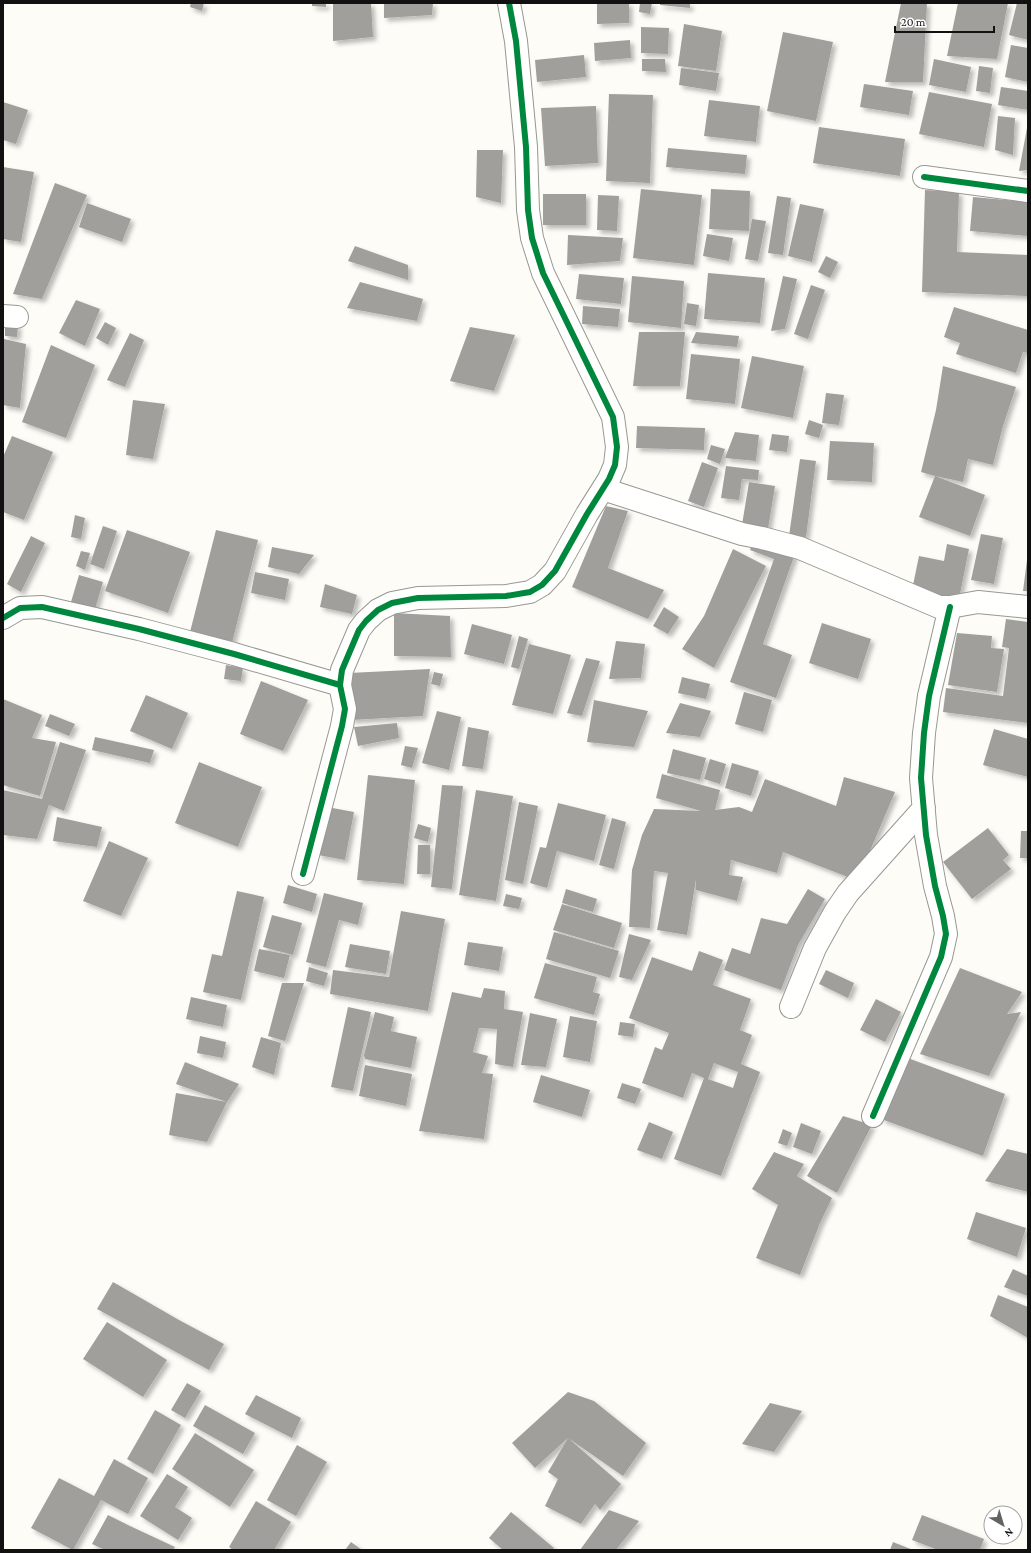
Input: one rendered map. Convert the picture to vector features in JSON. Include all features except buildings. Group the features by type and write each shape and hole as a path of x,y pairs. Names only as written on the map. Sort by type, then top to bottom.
{"street":[{"path":"303,874 342,726 344,709 340,685 342,670 359,630 378,610 392,603 418,598 506,596 530,592 542,585 555,571 566,549 609,480 615,465 617,447 613,417 543,273 532,238 528,210 526,147 516,40 509,3"},
{"path":"924,177 1028,191"},
{"path":"603,489 742,534 800,548 940,607 950,607 978,602 1028,607"},
{"path":"3,618 20,608 42,607 154,633 340,685"},
{"path":"873,1116 941,957 946,934 944,916 935,886 926,835 921,778 924,733 929,696 950,607"},
{"path":"791,1007 815,948 835,912 848,893 924,808"}],"cycle path":[{"path":"303,874 342,726 345,709 340,685 342,670 359,630 378,610 392,603 418,598 506,596 530,592 542,585 555,571 587,514 609,479 615,465 617,447 613,417 543,273 532,238 528,210 526,147 516,41 509,3"},
{"path":"924,177 1028,191"},
{"path":"3,618 20,608 42,607 139,629 234,654 340,685"},
{"path":"873,1116 941,957 946,934 935,886 926,835 921,778 924,733 929,696 950,607"}]}
